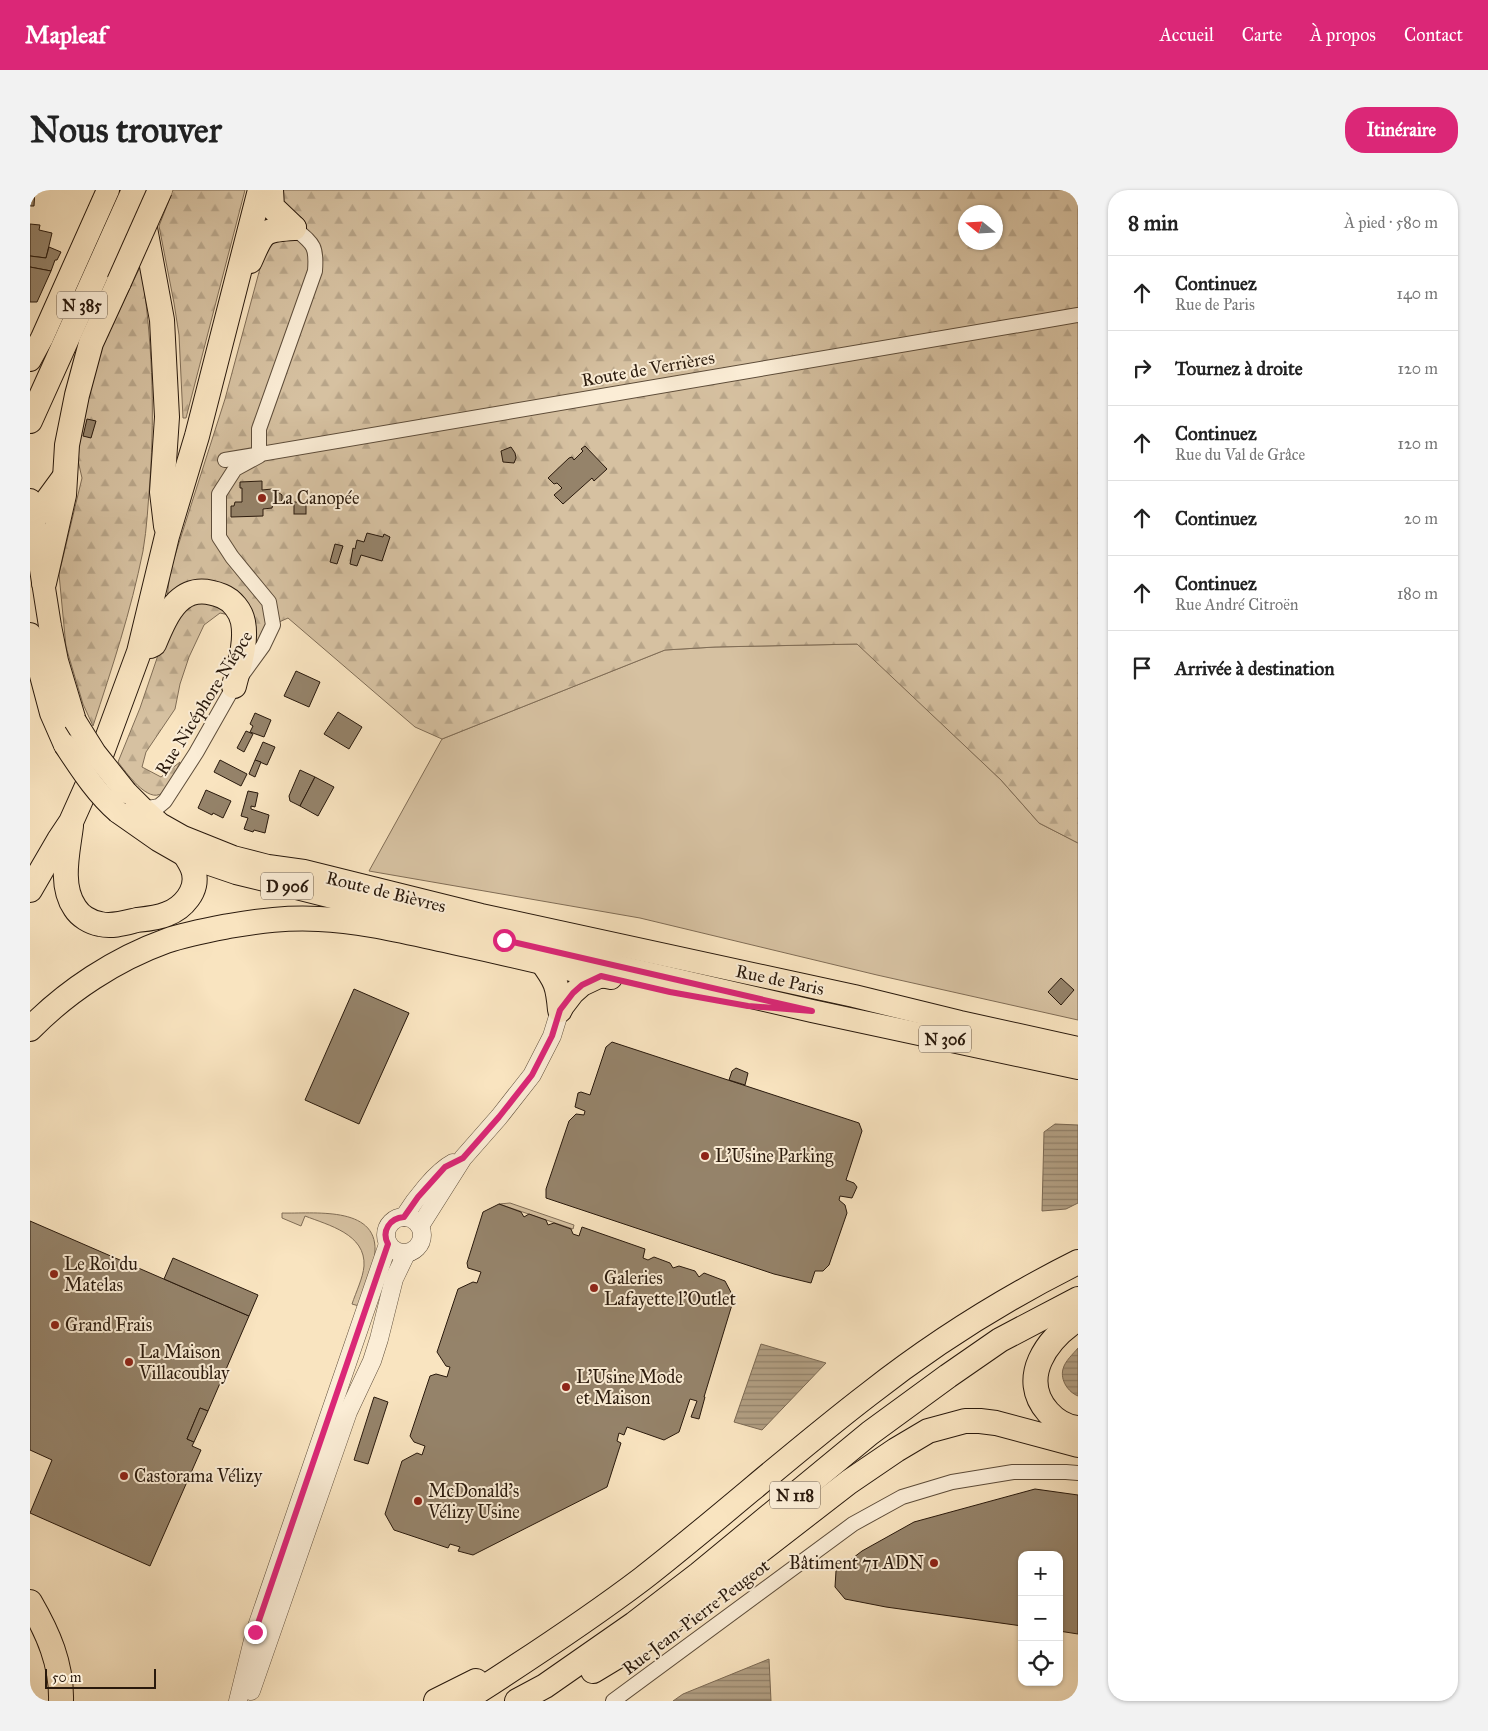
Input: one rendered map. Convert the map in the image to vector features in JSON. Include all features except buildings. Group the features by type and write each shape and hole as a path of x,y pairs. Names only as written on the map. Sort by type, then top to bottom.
{"highway":[{"name":"N 385","path":"30,421 134,190"},
{"path":"138,190 162,320 167,417 162,492 167,536"},
{"path":"44,584 64,495 67,444 77,395 91,343 160,190"},
{"path":"30,890 71,822 102,755 140,652 167,536 197,436 260,190"},
{"path":"271,190 270,201 272,207 294,228"},
{"path":"240,266 250,262 258,243 267,232 273,229 294,228"},
{"path":"31,514 64,478"},
{"path":"140,652 154,644 167,614 177,602 195,592 203,591 216,594 231,602 240,612 243,620 242,653 234,686"},
{"path":"71,822 66,877 69,897 74,908 82,916 101,925 114,925 166,915 183,905 192,890 194,880 194,873 186,856"},
{"path":"30,1029 40,1018 76,990 129,958 167,940 255,921 318,919 351,921 392,928 601,976"},
{"path":"542,962 554,978 560,1010"},
{"name":"N 118","path":"463,1701 562,1637 642,1578 870,1393 982,1315 1029,1287 1078,1262"},
{"name":"N 118","path":"518,1701 545,1686 634,1624 699,1574 870,1433 948,1376 1000,1340 1078,1298"},
{"path":"1078,1320 1049,1344 1039,1360 1035,1383 1038,1397 1043,1407 1051,1416 1062,1423 1078,1428"},
{"path":"542,1701 646,1638 850,1482 896,1450 928,1431 965,1421 996,1423 1078,1445"},
{"path":"896,1450 964,1434 1018,1442 1078,1458"},
{"path":"30,1602 43,1625 56,1658 60,1676 61,1701"},
{"path":"436,1701 562,1637"}],"main road":[{"path":"30,360 42,338 106,195"},
{"name":"Route de Bièvres","path":"31,514 57,661 75,721 122,802 143,809 160,824 182,837 233,857 268,866 304,871 474,923"},
{"name":"D 906","path":"30,634 51,713 65,745 87,778 105,800 122,802 158,840 186,856 236,873 474,923"},
{"name":"Rue de Paris","path":"474,923 812,1011"},
{"name":"Rue de Paris","path":"474,923 854,996 1078,1048"},
{"path":"560,1010 582,985 601,976 670,992 748,1006 812,1011"},
{"name":"N 306","path":"812,1011 1078,1068"}],"street":[{"path":"259,456 260,429 315,271 316,255 311,242 294,228"},
{"name":"Route de Verrières","path":"225,460 259,456 1078,314"},
{"name":"Rue Nicéphore Niépce","path":"143,809 160,806 165,802 196,753 234,686 263,646 273,625 270,602 232,557 218,537 219,494 235,469 259,456"},
{"path":"420,1226 463,1158 532,1075 552,1036 560,1010"},
{"path":"404,1217 418,1197 445,1167 463,1158"},
{"path":"410,1218 420,1226 422,1232 420,1244 413,1251 406,1254 393,1250 388,1244 385,1236 387,1226 394,1219 410,1218"},
{"path":"238,1701 255,1632 388,1244"},
{"path":"248,1701 348,1412 372,1361 394,1279 406,1254"},
{"name":"Rue Jean-Pierre Peugeot","path":"613,1701 853,1524 902,1497 952,1482 1013,1472 1078,1473"}],"green space":[{"path":"173,190 245,190 186,418 183,418 179,335 159,226"},
{"path":"281,190 1078,190 1078,843 1039,823 1001,780 857,644 665,650 442,739 415,727 288,618 268,627 246,661 234,593 167,599 170,571 225,399"},
{"path":"141,265 148,320 152,399 152,452 146,525 143,551 133,596 93,726 83,704 66,647 59,574 82,478 76,452 98,355"},
{"path":"196,601 220,605 229,615 220,613 204,625 189,657 180,684 175,709 146,752 142,767 161,777 180,762 165,790 156,795 150,794 144,791 132,779 118,762 140,708 169,623"},
{"path":"858,644 1001,780 1039,823 1078,843 1078,1020 877,975 640,918 369,871 442,739 665,650"},
{"path":"510,1203 574,1225 573,1229 499,1204"},
{"path":"282,1213 340,1215 354,1219 366,1226 373,1236 375,1258 359,1306 352,1304 364,1266 363,1255 359,1246 352,1238 334,1227 305,1216 301,1226 282,1218"}],"shaded area":[{"path":"1055,1124 1078,1125 1078,1203 1066,1209 1042,1211 1044,1132"},
{"path":"761,1344 826,1363 762,1430 734,1422"},
{"path":"1078,1348 1078,1396 1071,1392 1066,1385 1062,1373 1065,1363"},
{"path":"769,1659 771,1701 673,1701 683,1694"}],"place":[{"name":"La Canopée","path":"262,498"},
{"name":"L'Usine Parking","path":"705,1156"},
{"name":"Le Roi du Matelas","path":"54,1274"},
{"name":"Galeries Lafayette l'Outlet","path":"594,1288"},
{"name":"Grand Frais","path":"55,1325"},
{"name":"La Maison Villacoublay","path":"129,1362"},
{"name":"L'Usine Mode et Maison","path":"566,1387"},
{"name":"Castorama Vélizy","path":"124,1476"},
{"name":"McDonald's Vélizy Usine","path":"418,1501"},
{"name":"Bâtiment 71 ADN","path":"934,1563"}],"route":[{"path":"255,1632 388,1244 385,1236 387,1226 394,1219 404,1217 418,1197 445,1167 463,1158 499,1117 532,1075 552,1036 560,1010 573,993 582,985 601,976 670,992 748,1006 812,1011 504,940"}]}
